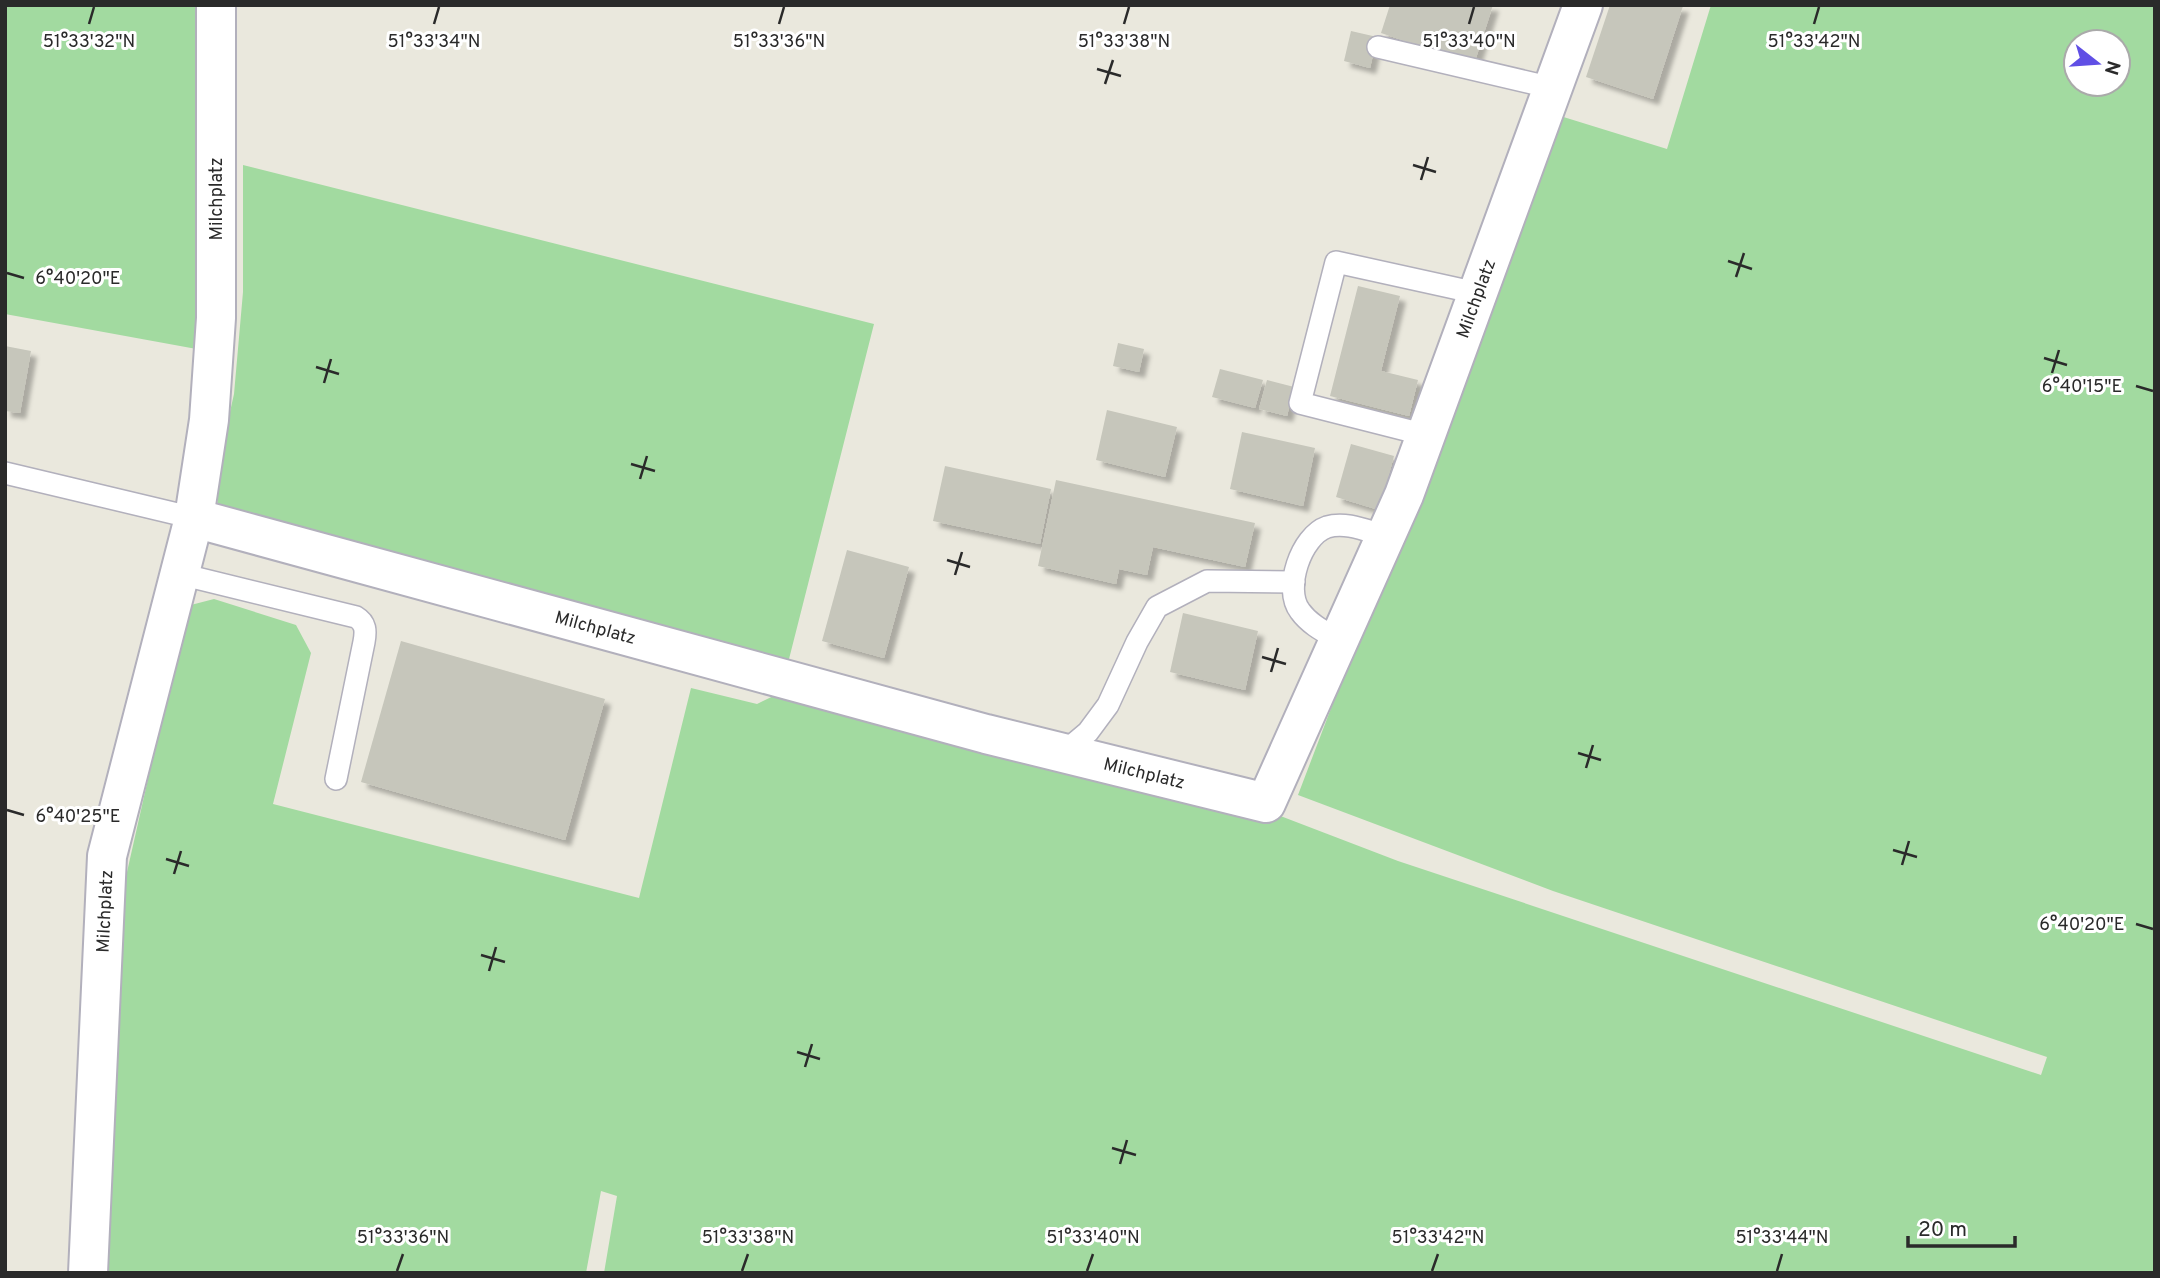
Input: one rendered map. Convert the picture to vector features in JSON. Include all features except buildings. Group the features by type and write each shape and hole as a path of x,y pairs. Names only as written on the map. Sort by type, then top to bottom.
{"street":[{"name":"Milchplatz","path":"88,1273 107,856 194,517 209,420 216,318 216,5"},
{"name":"Milchplatz","path":"194,517 986,734 1266,803 1404,495 1583,5"}],"lane":[{"path":"1378,47 1553,88"},
{"path":"1426,435 1300,403 1336,262 1478,293"},
{"path":"5,473 194,517"},
{"path":"1339,640 1313,625 1298,609 1293,590 1297,562 1311,537 1326,527 1346,525 1385,536"},
{"path":"180,574 356,617 363,623 366,631 365,642 336,779"},
{"path":"1063,753 1088,732 1108,705 1137,642 1157,607 1206,581 1294,582"}],"green space":[{"path":"5,5 201,5 202,350 5,314"},
{"path":"1711,5 2155,5 2155,1273 604,1273 617,1196 601,1191 586,1273 98,1273 118,912 187,606 214,599 296,625 311,653 273,804 639,898 691,688 757,704 792,687 1270,812 1398,861 2041,1075 2047,1057 1553,891 1298,795 1557,115 1667,149"},
{"path":"243,165 874,324 788,663 217,510 221,452 234,394 243,292"}]}
